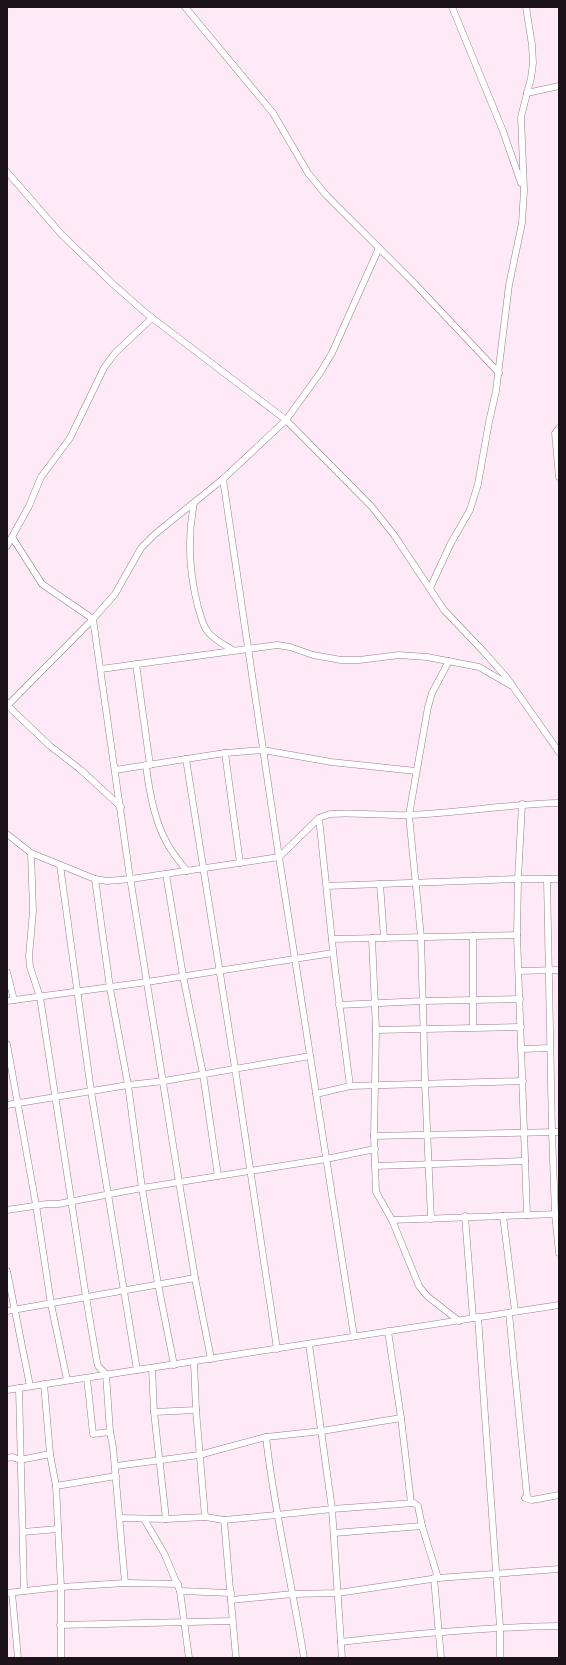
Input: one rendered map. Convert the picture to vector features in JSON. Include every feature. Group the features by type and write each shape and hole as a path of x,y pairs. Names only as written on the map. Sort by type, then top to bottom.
{"street":[{"path":"185,7 274,113 308,173 327,196 379,248 498,373"},
{"path":"452,7 503,131 524,190"},
{"path":"430,588 451,543 470,510 478,484 488,422 496,391 509,285 522,222 524,190 521,117 533,63 532,45 526,7"},
{"path":"527,92 559,86"},
{"path":"7,172 62,235 152,318 286,420 372,507 394,535 448,614 484,652 513,687 559,752"},
{"path":"121,807 86,774 50,746 7,705 93,619 115,594 141,548 155,534 223,479 286,420 320,373 332,353 379,248"},
{"path":"7,546 29,506 41,477 70,438 104,368 115,353 152,318"},
{"path":"559,428 555,433 559,477"},
{"path":"223,479 279,857 354,1336"},
{"path":"194,503 189,534 190,566 193,588 201,618 208,632 233,650"},
{"path":"12,537 42,584 93,619 131,879 179,1182 195,1278 211,1359"},
{"path":"101,669 248,648 277,646 290,647 341,660 415,655 479,667 513,687"},
{"path":"431,1219 424,1083 421,937 409,815 430,700 449,661"},
{"path":"136,664 150,792 163,836 187,871"},
{"path":"115,770 225,753 263,750 331,762 416,771"},
{"path":"225,753 240,864"},
{"path":"186,759 278,1349"},
{"path":"7,834 31,853 95,879 108,881 240,864 279,857 319,818 336,814 409,815 468,811 522,804 559,803"},
{"path":"522,804 517,935 527,1215"},
{"path":"319,818 328,886 339,1005 350,1086"},
{"path":"31,853 33,911 28,956 40,997 98,1366 106,1374 110,1432 116,1466 125,1583"},
{"path":"60,865 76,992 136,1370"},
{"path":"166,874 183,976 203,1074 218,1176"},
{"path":"95,879 110,988 128,1085 142,1188 158,1284 174,1365"},
{"path":"547,879 552,1132 559,1253"},
{"path":"328,886 415,882 559,879"},
{"path":"380,884 384,938"},
{"path":"332,939 517,935"},
{"path":"473,936 473,1027"},
{"path":"372,938 376,1030 374,1136 376,1192 392,1220 419,1286 427,1296 459,1320"},
{"path":"7,972 10,1001 110,988 333,953"},
{"path":"519,971 559,970"},
{"path":"339,1005 423,1001 520,1000"},
{"path":"376,1030 521,1026"},
{"path":"7,1044 36,1206 51,1304 67,1380"},
{"path":"522,1049 550,1048"},
{"path":"7,1105 128,1085 164,1081 310,1056"},
{"path":"316,1094 350,1086 523,1081"},
{"path":"374,1136 559,1132"},
{"path":"7,1210 58,1204 72,1200 326,1159 375,1149"},
{"path":"375,1166 525,1161"},
{"path":"392,1220 465,1216 557,1214"},
{"path":"465,1216 488,1455 495,1574 500,1627 500,1658"},
{"path":"503,1216 527,1496 525,1498 532,1500 559,1495"},
{"path":"7,1271 30,1386"},
{"path":"7,1311 195,1278"},
{"path":"7,1390 559,1305"},
{"path":"388,1331 401,1418 411,1503"},
{"path":"309,1344 311,1370 322,1431 332,1508 342,1658"},
{"path":"194,1362 199,1455 205,1517"},
{"path":"152,1368 154,1412 166,1519"},
{"path":"87,1378 93,1434 110,1432"},
{"path":"44,1384 50,1454 56,1486 61,1587 61,1658"},
{"path":"19,1388 24,1591"},
{"path":"154,1412 196,1410"},
{"path":"116,1466 199,1455 266,1437 322,1431 401,1418"},
{"path":"266,1437 276,1515 293,1594 304,1658"},
{"path":"7,1458 12,1457 20,1460 50,1454"},
{"path":"56,1486 116,1476"},
{"path":"120,1518 166,1519 205,1517 224,1520 332,1508 411,1503 418,1506 436,1578 438,1632 441,1658"},
{"path":"144,1519 164,1553 178,1584 189,1658"},
{"path":"224,1520 236,1658"},
{"path":"334,1533 422,1526"},
{"path":"23,1532 58,1529"},
{"path":"231,1600 293,1594 338,1593 436,1578 559,1569"},
{"path":"18,1658 10,1593 61,1587 125,1583 178,1584"},
{"path":"180,1591 231,1593"},
{"path":"60,1624 232,1621"},
{"path":"340,1642 500,1627 559,1626"}]}
